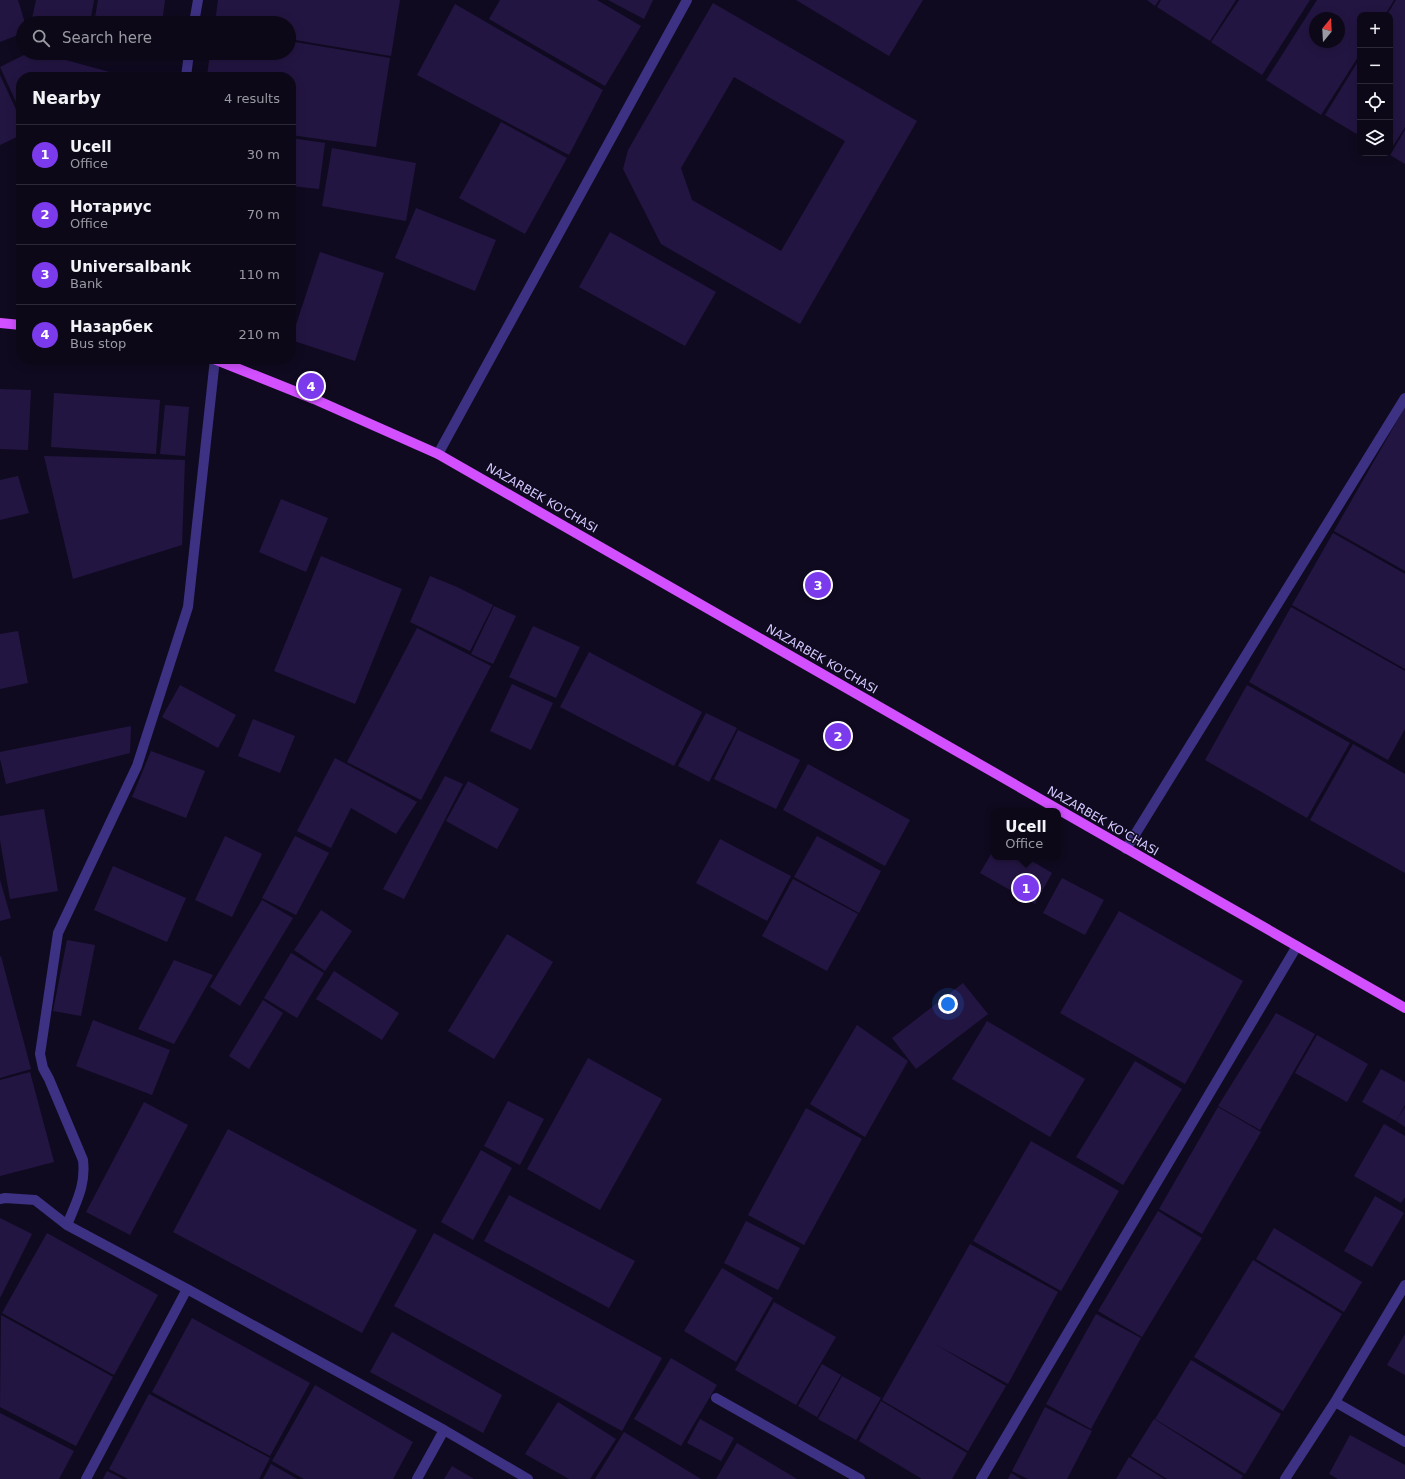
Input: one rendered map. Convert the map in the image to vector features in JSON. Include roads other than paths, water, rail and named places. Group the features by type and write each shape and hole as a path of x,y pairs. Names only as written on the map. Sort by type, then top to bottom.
{"main road":[{"path":"0,323 16,325"},
{"name":"NAZARBEK KO'CHASI","path":"227,364 314,399 438,454 1055,808"},
{"name":"NAZARBEK KO'CHASI","path":"1061,812 1405,1008"}],"street":[{"path":"195,16 198,0"},
{"path":"438,454 687,0"},
{"path":"187,72 188,60"},
{"path":"67,1226 83,1186 85,1174 83,1160 43,1068 40,1054 58,933 137,766 188,607 214,364"},
{"path":"1126,849 1405,398"},
{"path":"981,1479 1297,946"},
{"path":"0,1199 35,1200 67,1226 187,1289 444,1430 528,1479"},
{"path":"1285,1479 1335,1402 1405,1285"},
{"path":"86,1479 187,1289"},
{"path":"716,1398 860,1479"},
{"path":"1335,1402 1405,1442"},
{"path":"417,1479 444,1430"}],"place":[{"name":"Назарбек","path":"311,386"},
{"name":"Universalbank","path":"818,585"},
{"name":"Нотариус","path":"838,736"},
{"name":"Ucell","path":"1026,888"}]}
